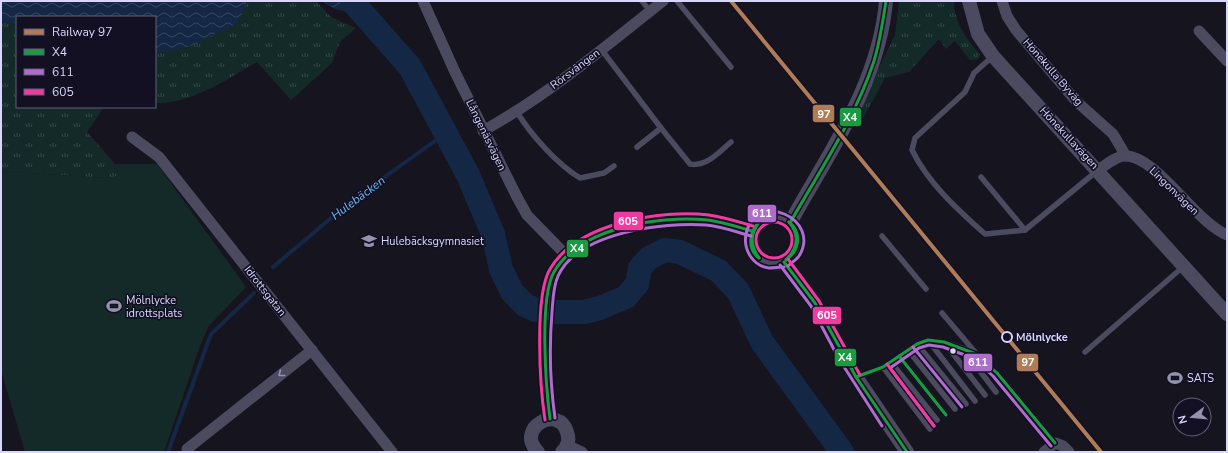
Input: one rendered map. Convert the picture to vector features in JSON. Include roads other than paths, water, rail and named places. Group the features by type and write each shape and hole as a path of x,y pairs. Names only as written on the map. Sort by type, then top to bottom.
{"street":[{"name":"Långenäsvägen","path":"423,1 484,131 527,215 566,256"},
{"name":"Rörsvängen","path":"484,131 517,112 662,1"},
{"path":"790,223 862,94 884,26 886,1"},
{"name":"Hönekullavägen","path":"969,1 978,34 993,56 1227,314"},
{"name":"Hönekulla Byväg","path":"1002,1 1007,16 1016,30 1076,101 1113,134 1126,156"},
{"path":"1199,31 1227,61"},
{"name":"Idrottsgatan","path":"132,138 156,153 312,350 389,451"},
{"path":"1098,170 1115,159 1126,156"},
{"name":"Lingonvägen","path":"1126,156 1136,158 1157,172 1202,219 1227,235"},
{"path":"769,217 784,218 790,223 795,229 797,246 795,252 784,262 775,264 766,262 758,257 752,249 750,240 752,230 756,224 769,217"},
{"path":"550,419 544,336 548,295 554,272 566,256 590,241 607,233 624,227 666,220 709,220 752,230"},
{"path":"784,262 815,303 856,378 907,452"},
{"path":"189,452 187,449 312,350"},
{"path":"532,450 531,438 534,428 543,421 550,419 557,421 565,428 568,434 564,449 582,452"},
{"path":"1044,452 1055,443 1063,446 1069,452"}],"lane":[{"path":"642,1 650,11"},
{"path":"677,1 731,67"},
{"path":"601,49 690,164 697,165 706,163 731,142"},
{"path":"993,56 974,73 965,92 915,138 912,150 918,164 959,211 985,234 1025,230 1098,170"},
{"path":"517,112 523,123 567,170 580,178 604,173 614,166"},
{"path":"637,147 662,128"},
{"path":"981,177 1025,230"},
{"path":"882,236 926,289"},
{"path":"1085,352 1184,266"},
{"path":"942,313 976,354 997,374 1055,443"},
{"path":"856,378 883,367 917,344 928,340 944,342 976,354"},
{"path":"928,340 975,401"},
{"path":"944,342 985,395"},
{"path":"917,344 966,404"},
{"path":"962,348 996,392"},
{"path":"908,350 955,409"},
{"path":"899,356 946,415"},
{"path":"891,362 937,420"},
{"path":"883,367 930,429"}],"water":[{"path":"1,1 247,1 238,23 191,46 156,54 156,16 16,16 16,25 1,21"},
{"path":"322,1 360,1 366,16 335,9"}],"waterway":[{"path":"352,1 410,67 468,175 493,234 501,269 512,292 525,305 536,310 558,312 584,312 600,308 626,297 637,284 640,268 649,258 665,250 680,252 719,271 738,291 762,342 842,452"},
{"name":"Hulebäcken","path":"273,267 350,202 446,133"},
{"name":"Hulebäcken","path":"168,452 211,334 254,293"}],"rail line":[{"name":"97","path":"731,1 1101,452"}],"place":[{"name":"Hulebäcksgymnasiet","path":"369,241"},
{"name":"Mölnlycke idrottsplats","path":"114,306"},
{"name":"Mölnlycke","path":"1007,337"},
{"name":"SATS","path":"1175,378"}]}
